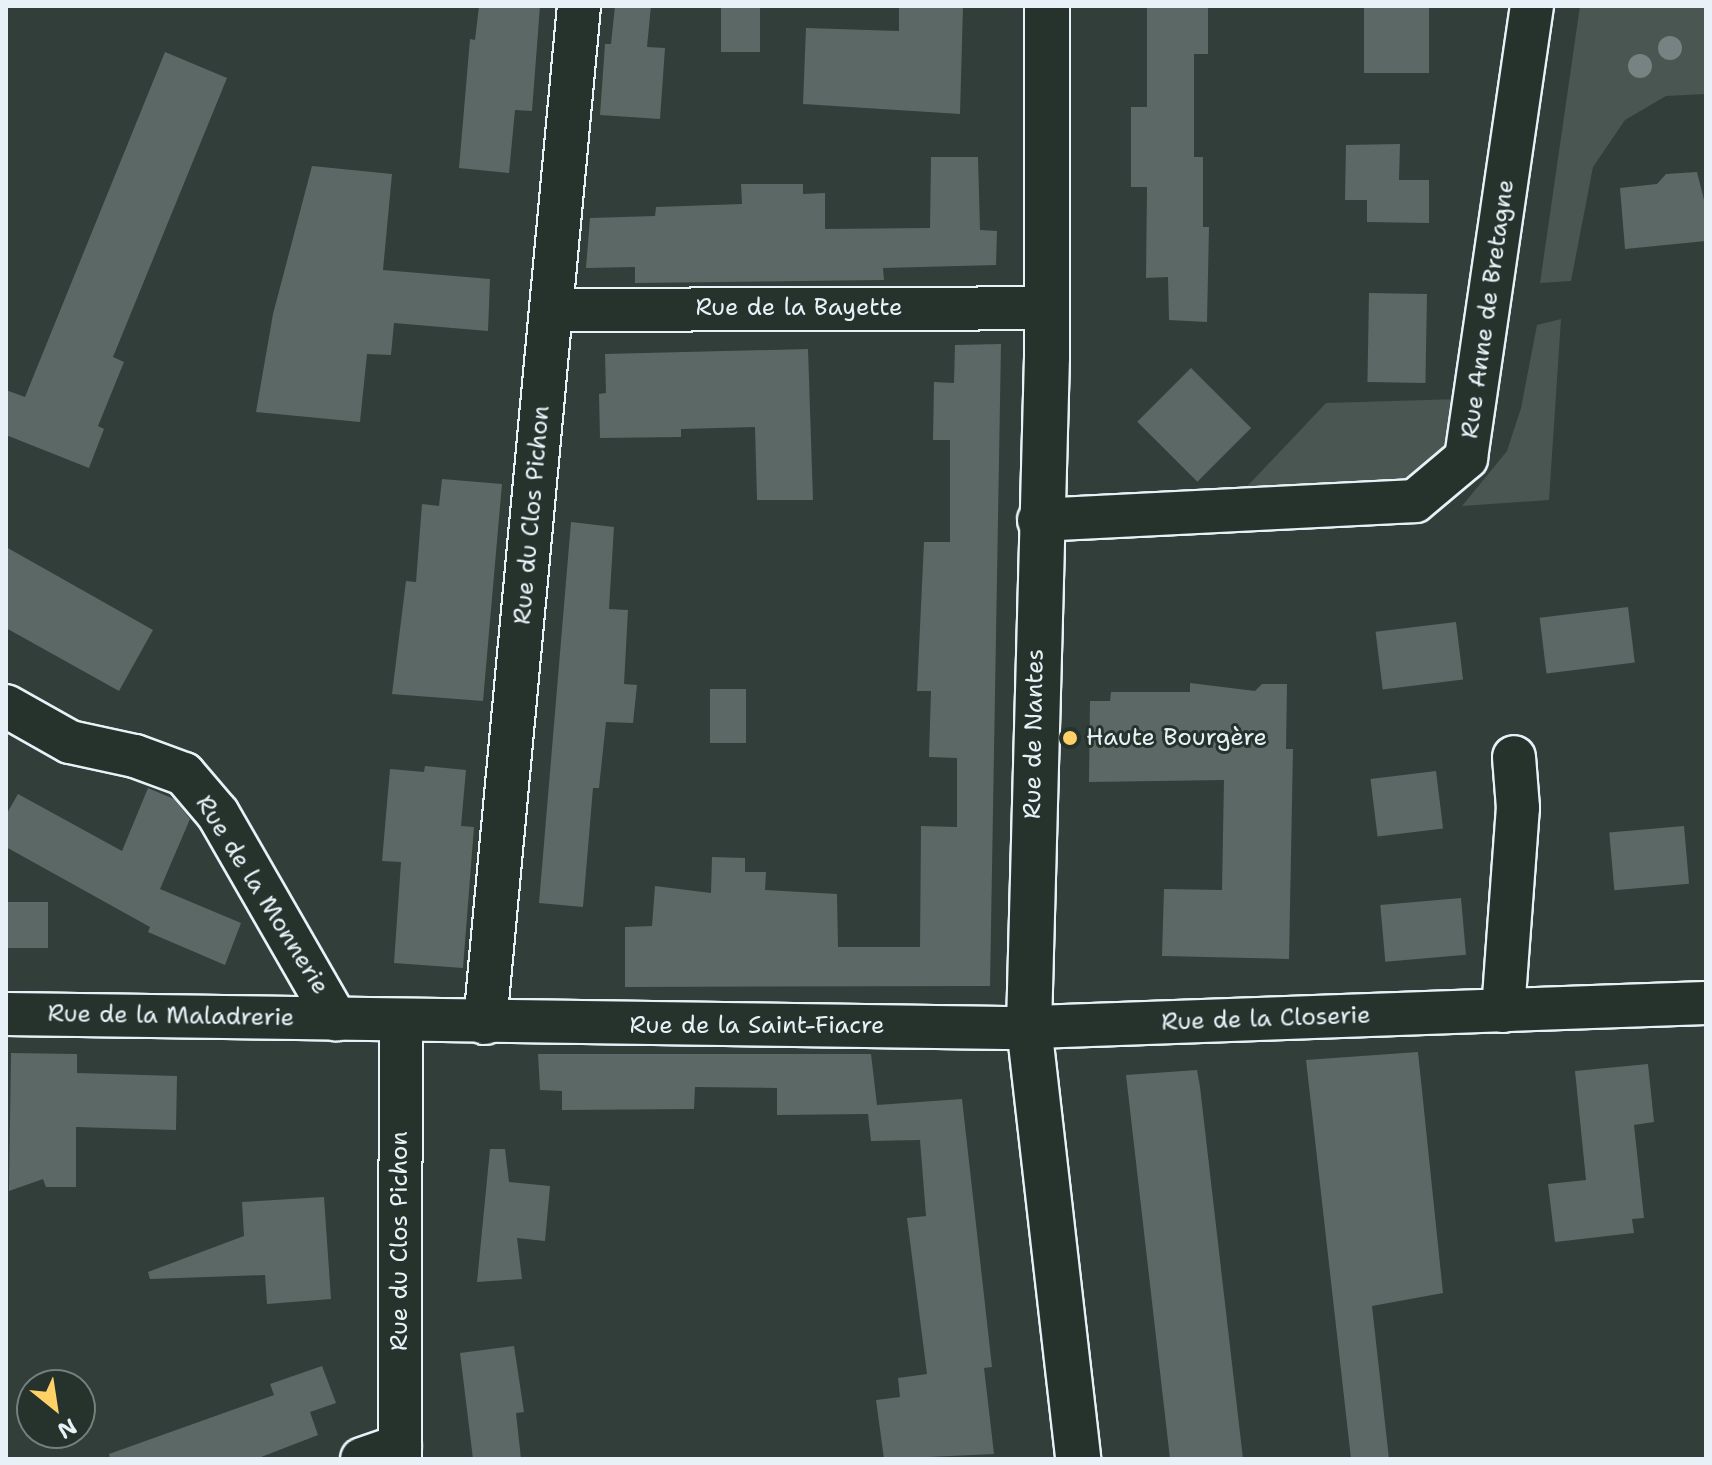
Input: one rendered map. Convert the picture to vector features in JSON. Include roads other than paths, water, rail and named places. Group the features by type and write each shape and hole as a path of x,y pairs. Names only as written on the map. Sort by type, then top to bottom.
{"main road":[{"name":"Rue de Nantes","path":"1047,6 1047,308 1039,520 1029,1026 1078,1459"}],"street":[{"name":"Rue du Clos Pichon","path":"485,1023 579,6"},
{"name":"Rue Anne de Bretagne","path":"1039,520 1415,501 1466,458 1532,6"},
{"name":"Rue de la Bayette","path":"551,310 1047,308"},
{"name":"Rue de la Monnerie","path":"6,706 70,742 135,756 184,774 218,814 336,1019"},
{"path":"1503,1011 1518,808 1514,757"},
{"name":"Rue de la Closerie","path":"1029,1026 1706,1003"},
{"name":"Rue de la Maladrerie","path":"6,1014 336,1019 401,1023"},
{"name":"Rue du Clos Pichon","path":"388,1455 401,1023"},
{"name":"Rue de la Saint-Fiacre","path":"401,1023 1029,1026"}],"place":[{"name":"Haute Bourgère","path":"1070,738"}]}
